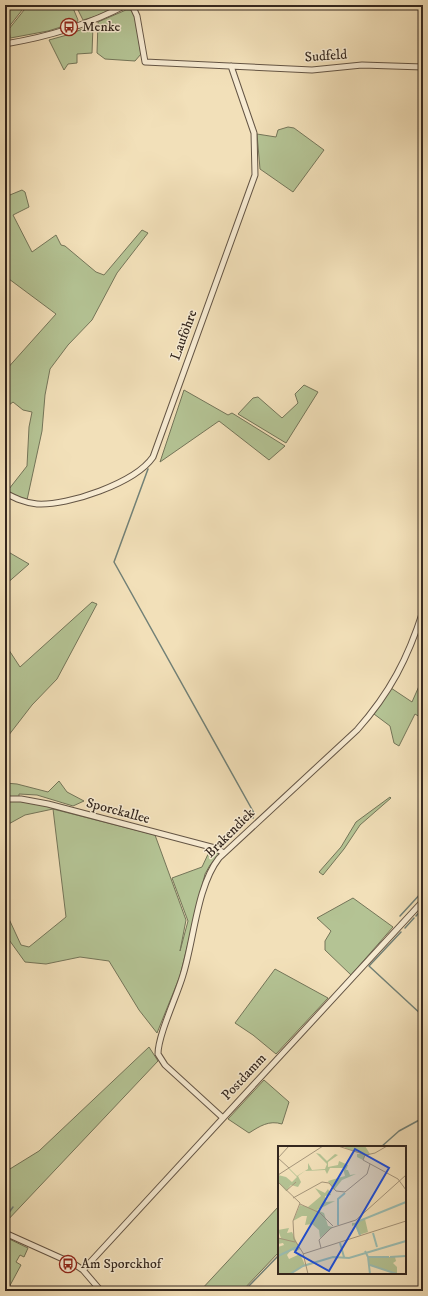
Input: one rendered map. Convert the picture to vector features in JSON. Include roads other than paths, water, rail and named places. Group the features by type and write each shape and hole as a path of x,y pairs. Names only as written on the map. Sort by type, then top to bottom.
{"street":[{"path":"5,44 61,32 95,20 126,5"},
{"name":"Sudfeld","path":"132,5 137,16 145,62 312,70 362,65 423,68"},
{"name":"Lauföhre","path":"5,493 24,501 38,504 68,501 84,497 112,486 147,465 153,457 255,174 254,133 231,66"},
{"name":"Brakendiek","path":"223,1118 165,1064 158,1054 158,1048 184,973 208,876 213,866 224,853 357,730 376,709 402,667 423,611"},
{"name":"Sporckallee","path":"5,799 21,799 48,804 215,848 224,853"},
{"name":"Postdamm","path":"83,1270 423,901"},
{"path":"5,1232 74,1264 83,1270 101,1291"}],"waterway":[{"path":"148,469 114,562 254,813 253,818"},
{"path":"400,916 423,891"},
{"path":"416,916 423,908"},
{"path":"405,928 414,918"},
{"path":"401,932 369,966 423,1016"},
{"path":"382,1146 399,1131 423,1118"},
{"path":"5,1218 13,1207"},
{"path":"244,1291 278,1256"}],"place":[{"name":"Menke","path":"69,27"},
{"name":"Am Sporckhof","path":"68,1264"}]}
